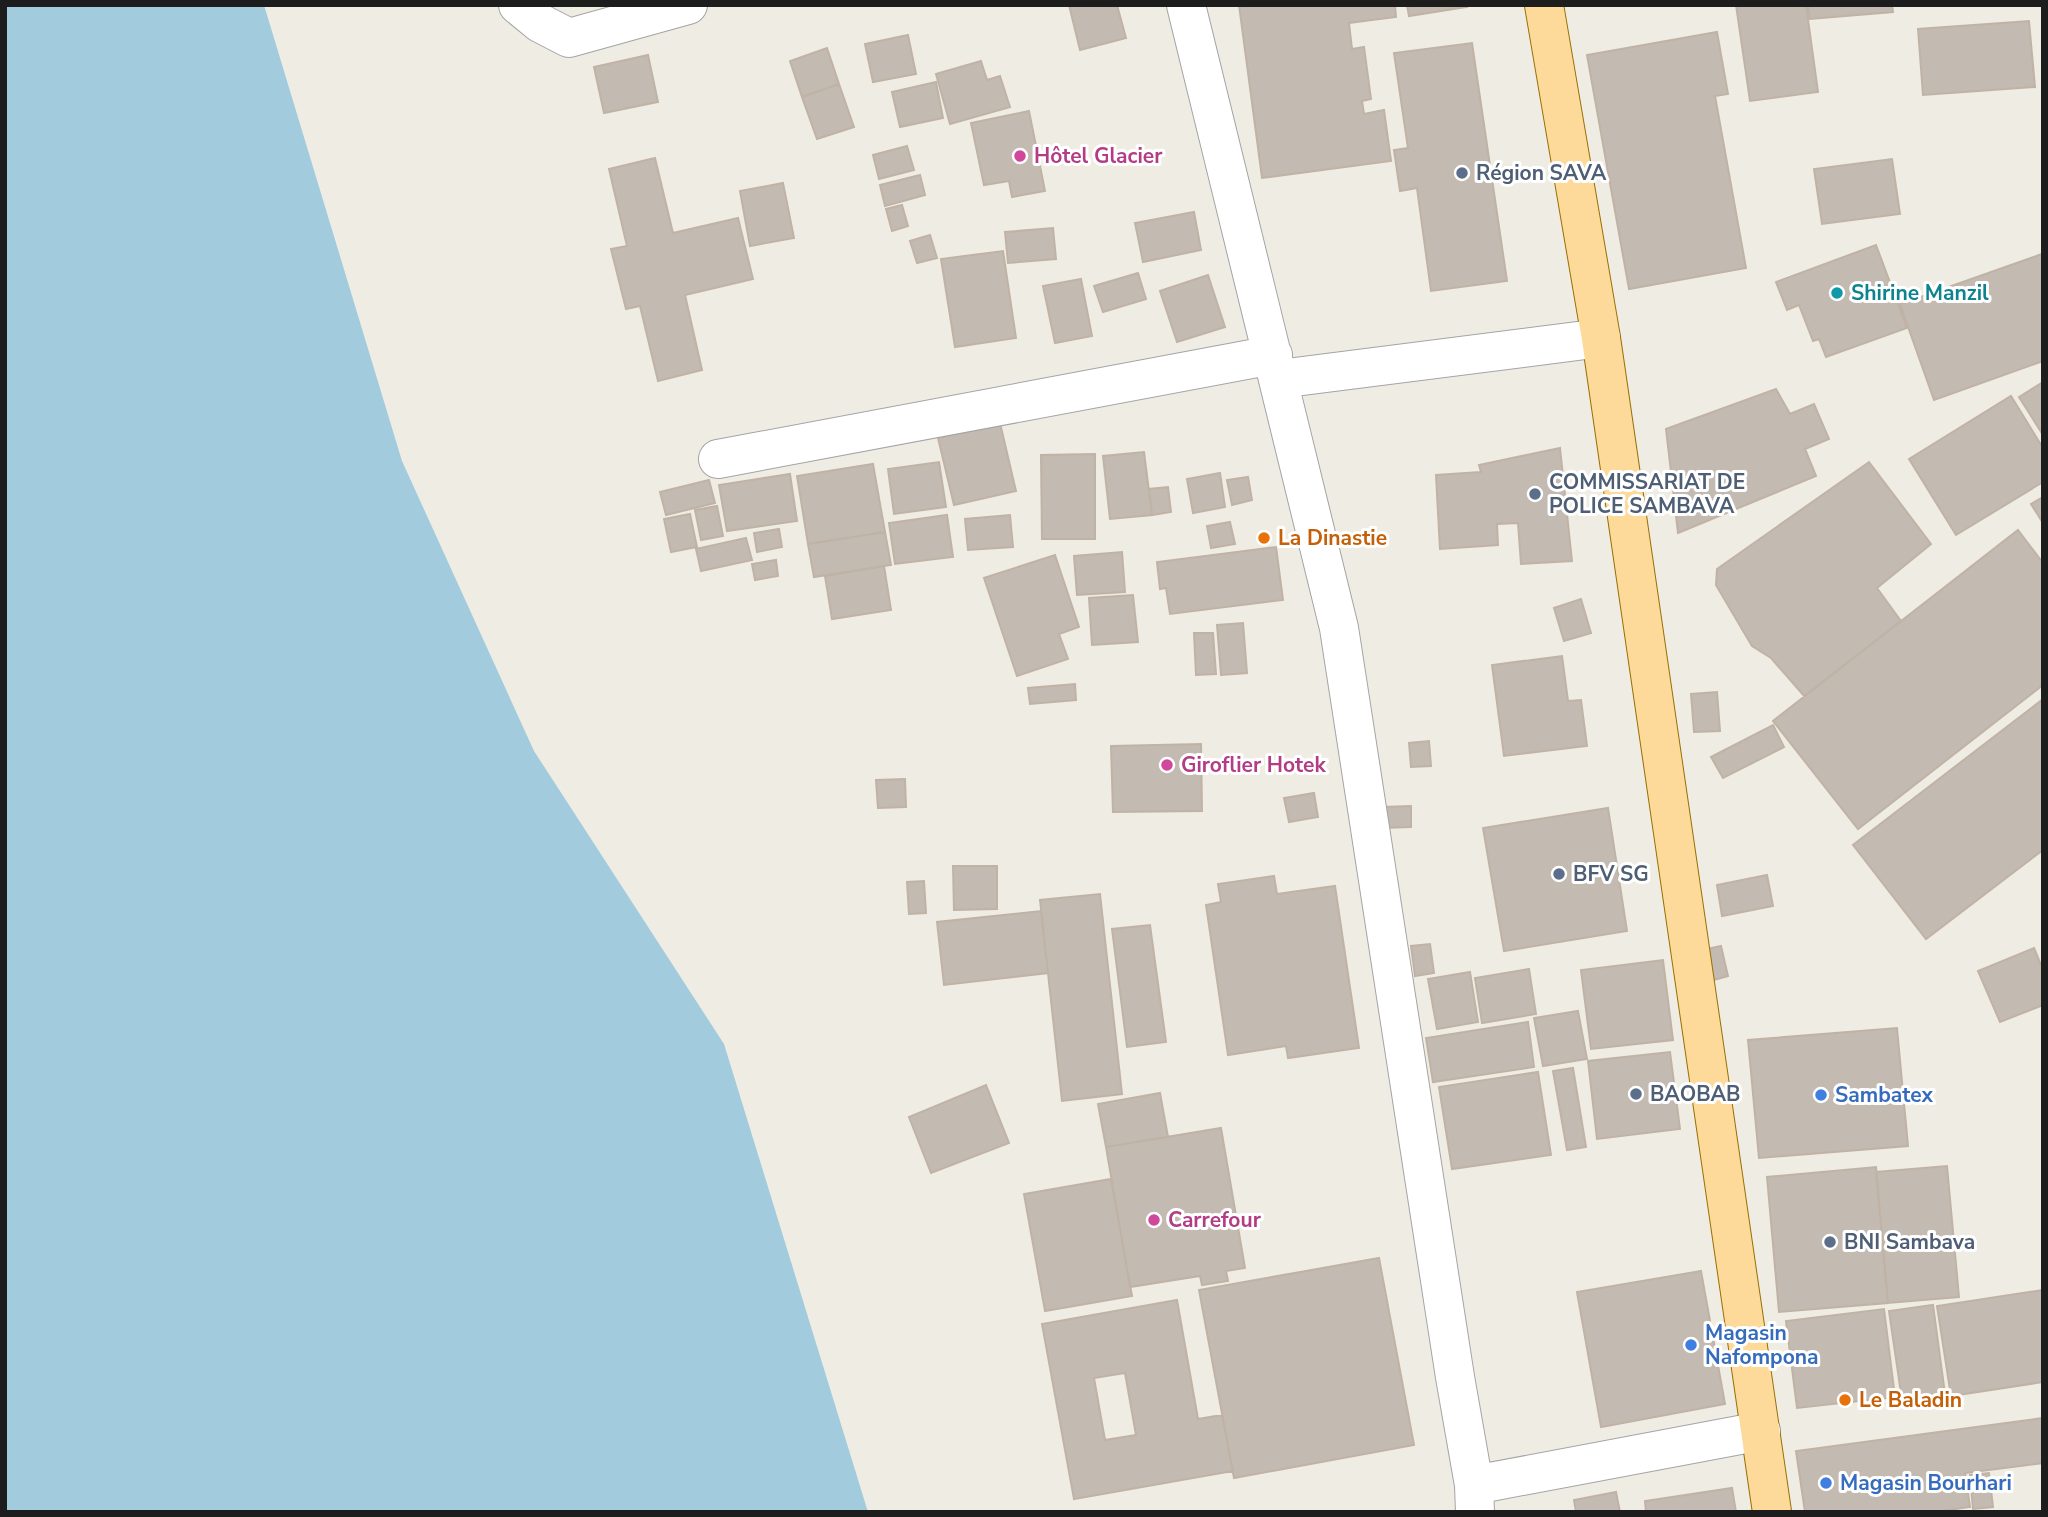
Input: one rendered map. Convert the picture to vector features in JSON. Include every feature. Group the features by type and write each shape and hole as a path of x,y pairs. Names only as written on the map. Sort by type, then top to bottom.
{"main road":[{"path":"1544,5 1601,338 1772,1512"}],"street":[{"path":"518,5 540,23 569,38 688,5"},
{"path":"1186,5 1339,628 1475,1499 1760,1431"},
{"path":"718,459 1276,367 1601,338"}],"water":[{"path":"5,5 264,5 402,461 534,751 724,1044 868,1512 5,1512"}],"building":[{"path":"1069,5 1117,5 1126,38 1080,50"},
{"path":"1239,5 1395,5 1396,17 1349,23 1352,49 1364,47 1371,99 1362,101 1364,114 1384,110 1391,161 1262,178"},
{"path":"1407,5 1467,5 1467,7 1409,16"},
{"path":"1736,5 1806,5 1818,92 1750,101"},
{"path":"1808,5 1892,5 1893,12 1810,19"},
{"path":"2029,21 2035,87 1923,95 1918,29"},
{"path":"1717,32 1728,94 1715,96 1746,268 1629,289 1587,55"},
{"path":"908,35 916,74 873,82 865,44"},
{"path":"1472,43 1507,281 1431,291 1417,188 1400,191 1394,150 1408,148 1394,53"},
{"path":"827,48 839,84 802,97 790,61"},
{"path":"648,55 658,102 604,113 594,67"},
{"path":"981,61 987,80 1000,76 1010,107 950,124 936,74"},
{"path":"936,82 943,118 900,127 892,92"},
{"path":"839,84 854,127 817,139 802,97"},
{"path":"1029,111 1045,191 1012,197 1009,181 984,185 971,123"},
{"path":"907,146 914,170 879,179 873,155"},
{"path":"655,158 673,233 738,218 753,279 685,295 702,370 658,381 640,306 626,309 611,249 627,246 609,169"},
{"path":"1892,159 1900,214 1822,224 1814,169"},
{"path":"920,175 925,195 885,206 880,185"},
{"path":"783,183 794,238 750,246 740,191"},
{"path":"902,205 908,226 892,231 886,209"},
{"path":"1194,212 1201,250 1143,262 1135,223"},
{"path":"1053,228 1056,259 1008,263 1005,232"},
{"path":"930,235 937,258 917,263 910,241"},
{"name":"Shirine Manzil","path":"1876,245 1907,328 1826,357 1819,339 1813,341 1799,305 1787,310 1776,282"},
{"path":"1003,251 1016,338 955,347 941,259"},
{"path":"2042,254 2043,361 1934,400 1900,304"},
{"path":"1138,273 1146,299 1103,312 1094,286"},
{"path":"1208,275 1225,327 1177,342 1160,291"},
{"path":"1081,279 1092,336 1055,343 1043,286"},
{"path":"2043,382 2043,435 2019,397"},
{"path":"1776,389 1790,414 1814,404 1829,439 1805,449 1816,476 1678,533 1666,429"},
{"path":"2011,396 2043,448 2043,482 1956,535 1909,459"},
{"path":"1000,423 1016,491 954,505 938,438"},
{"path":"1560,448 1572,561 1521,564 1518,523 1497,524 1498,545 1440,549 1436,475 1481,472 1479,465"},
{"path":"1144,452 1152,515 1110,519 1103,456"},
{"path":"1095,454 1095,539 1042,539 1041,455"},
{"path":"939,462 946,507 894,514 888,469"},
{"path":"1869,462 1931,544 1877,588 1901,621 1804,696 1771,658 1752,646 1716,585 1717,569"},
{"path":"873,464 885,532 808,544 797,476"},
{"path":"1220,473 1225,507 1193,513 1187,479"},
{"path":"790,474 797,521 727,531 719,485"},
{"path":"1248,477 1252,500 1232,505 1227,480"},
{"path":"709,480 715,503 666,515 660,492"},
{"path":"1168,487 1171,512 1152,515 1149,489"},
{"path":"2043,497 2043,523 2031,504"},
{"path":"717,506 723,536 701,540 695,510"},
{"path":"690,514 697,547 671,552 664,519"},
{"path":"947,515 953,557 895,564 889,523"},
{"path":"1010,515 1013,547 968,550 965,519"},
{"path":"1230,522 1235,544 1211,548 1207,526"},
{"path":"779,529 782,547 757,552 754,533"},
{"path":"2018,530 2043,563 2043,685 1858,829 1773,721"},
{"path":"885,532 891,565 814,577 808,544"},
{"path":"746,538 752,560 701,571 696,549"},
{"path":"1276,547 1283,600 1170,614 1166,588 1160,589 1157,562"},
{"path":"1122,552 1125,592 1077,595 1074,556"},
{"path":"1055,555 1079,627 1059,634 1068,659 1017,676 984,578"},
{"path":"776,560 778,576 755,580 752,564"},
{"path":"884,566 891,610 832,619 825,576"},
{"path":"1133,595 1138,642 1092,645 1089,598"},
{"path":"1581,599 1591,633 1564,641 1554,608"},
{"path":"1243,623 1247,673 1221,675 1217,625"},
{"path":"1194,633 1213,633 1216,674 1196,675"},
{"path":"1562,656 1568,701 1581,700 1587,746 1504,756 1492,665"},
{"path":"1075,684 1076,700 1030,704 1028,688"},
{"path":"1717,692 1720,731 1694,732 1691,694"},
{"path":"2043,699 2043,850 1926,939 1853,845"},
{"path":"1773,725 1784,747 1723,778 1711,757"},
{"path":"1429,741 1431,766 1411,767 1409,743"},
{"path":"1201,744 1202,811 1113,812 1111,746"},
{"path":"905,779 906,807 878,808 876,780"},
{"path":"1314,793 1318,817 1289,822 1284,798"},
{"path":"1411,806 1411,827 1383,828 1382,807"},
{"path":"1608,808 1627,931 1504,951 1483,828"},
{"path":"953,866 997,866 997,909 954,910"},
{"path":"1767,875 1773,906 1722,916 1717,885"},
{"path":"1274,876 1277,894 1335,886 1359,1048 1288,1058 1286,1046 1228,1055 1206,905 1221,902 1218,884"},
{"path":"924,881 926,913 909,914 907,882"},
{"path":"1100,894 1122,1094 1062,1101 1040,900"},
{"path":"1041,911 1048,973 944,985 937,922"},
{"path":"1150,925 1166,1042 1127,1047 1112,929"},
{"path":"1430,944 1434,973 1415,976 1411,946"},
{"path":"1721,946 1728,976 1714,980 1707,949"},
{"path":"2034,948 2043,970 2043,1005 2000,1022 1978,971"},
{"path":"1663,960 1673,1040 1591,1049 1581,970"},
{"path":"1529,969 1536,1014 1482,1023 1475,978"},
{"path":"1470,972 1478,1022 1437,1029 1428,979"},
{"path":"1578,1011 1587,1059 1543,1066 1534,1018"},
{"path":"1528,1022 1534,1067 1433,1082 1426,1038"},
{"path":"1897,1028 1908,1146 1759,1158 1748,1040"},
{"path":"1670,1052 1680,1129 1597,1139 1588,1061"},
{"path":"1573,1068 1586,1147 1567,1150 1553,1071"},
{"path":"1538,1072 1551,1155 1452,1169 1439,1087"},
{"path":"986,1085 1009,1143 931,1173 909,1117"},
{"path":"1160,1093 1168,1137 1106,1147 1098,1104"},
{"path":"1221,1128 1245,1268 1226,1271 1228,1281 1202,1285 1200,1276 1130,1287 1106,1147"},
{"path":"1947,1166 1959,1297 1888,1303 1876,1172"},
{"path":"1876,1167 1888,1303 1779,1312 1767,1177"},
{"path":"1111,1179 1132,1296 1045,1311 1024,1194"},
{"path":"1379,1258 1414,1445 1234,1478 1199,1290"},
{"path":"1701,1271 1725,1404 1601,1427 1577,1292"},
{"path":"2043,1290 2043,1382 1951,1396 1937,1306"},
{"path":"1177,1300 1198,1419 1222,1415 1233,1471 1074,1499 1042,1324","holes":["1125,1373 1136,1435 1105,1440 1094,1378"]},
{"path":"1933,1305 1945,1394 1902,1400 1889,1311"},
{"path":"1884,1309 1895,1397 1797,1408 1786,1321"},
{"path":"2043,1418 2043,1463 1965,1473 1970,1507 1935,1512 1805,1512 1796,1451"},
{"path":"1989,1473 1993,1507 1973,1509 1970,1475"},
{"path":"1732,1488 1736,1512 1646,1512 1645,1501"},
{"path":"1616,1492 1620,1512 1576,1512 1574,1500"}],"place":[{"name":"Hôtel Glacier","path":"1020,156"},
{"name":"Région SAVA","path":"1462,173"},
{"name":"Shirine Manzil","path":"1837,293"},
{"name":"COMMISSARIAT DE POLICE SAMBAVA","path":"1535,494"},
{"name":"La Dinastie","path":"1264,538"},
{"name":"Giroflier Hotek","path":"1167,765"},
{"name":"BFV SG","path":"1559,874"},
{"name":"BAOBAB","path":"1636,1094"},
{"name":"Sambatex","path":"1821,1095"},
{"name":"Carrefour","path":"1154,1220"},
{"name":"BNI Sambava","path":"1830,1242"},
{"name":"Magasin Nafompona","path":"1691,1345"},
{"name":"Le Baladin","path":"1845,1400"},
{"name":"Magasin Bourhari","path":"1826,1483"}]}
